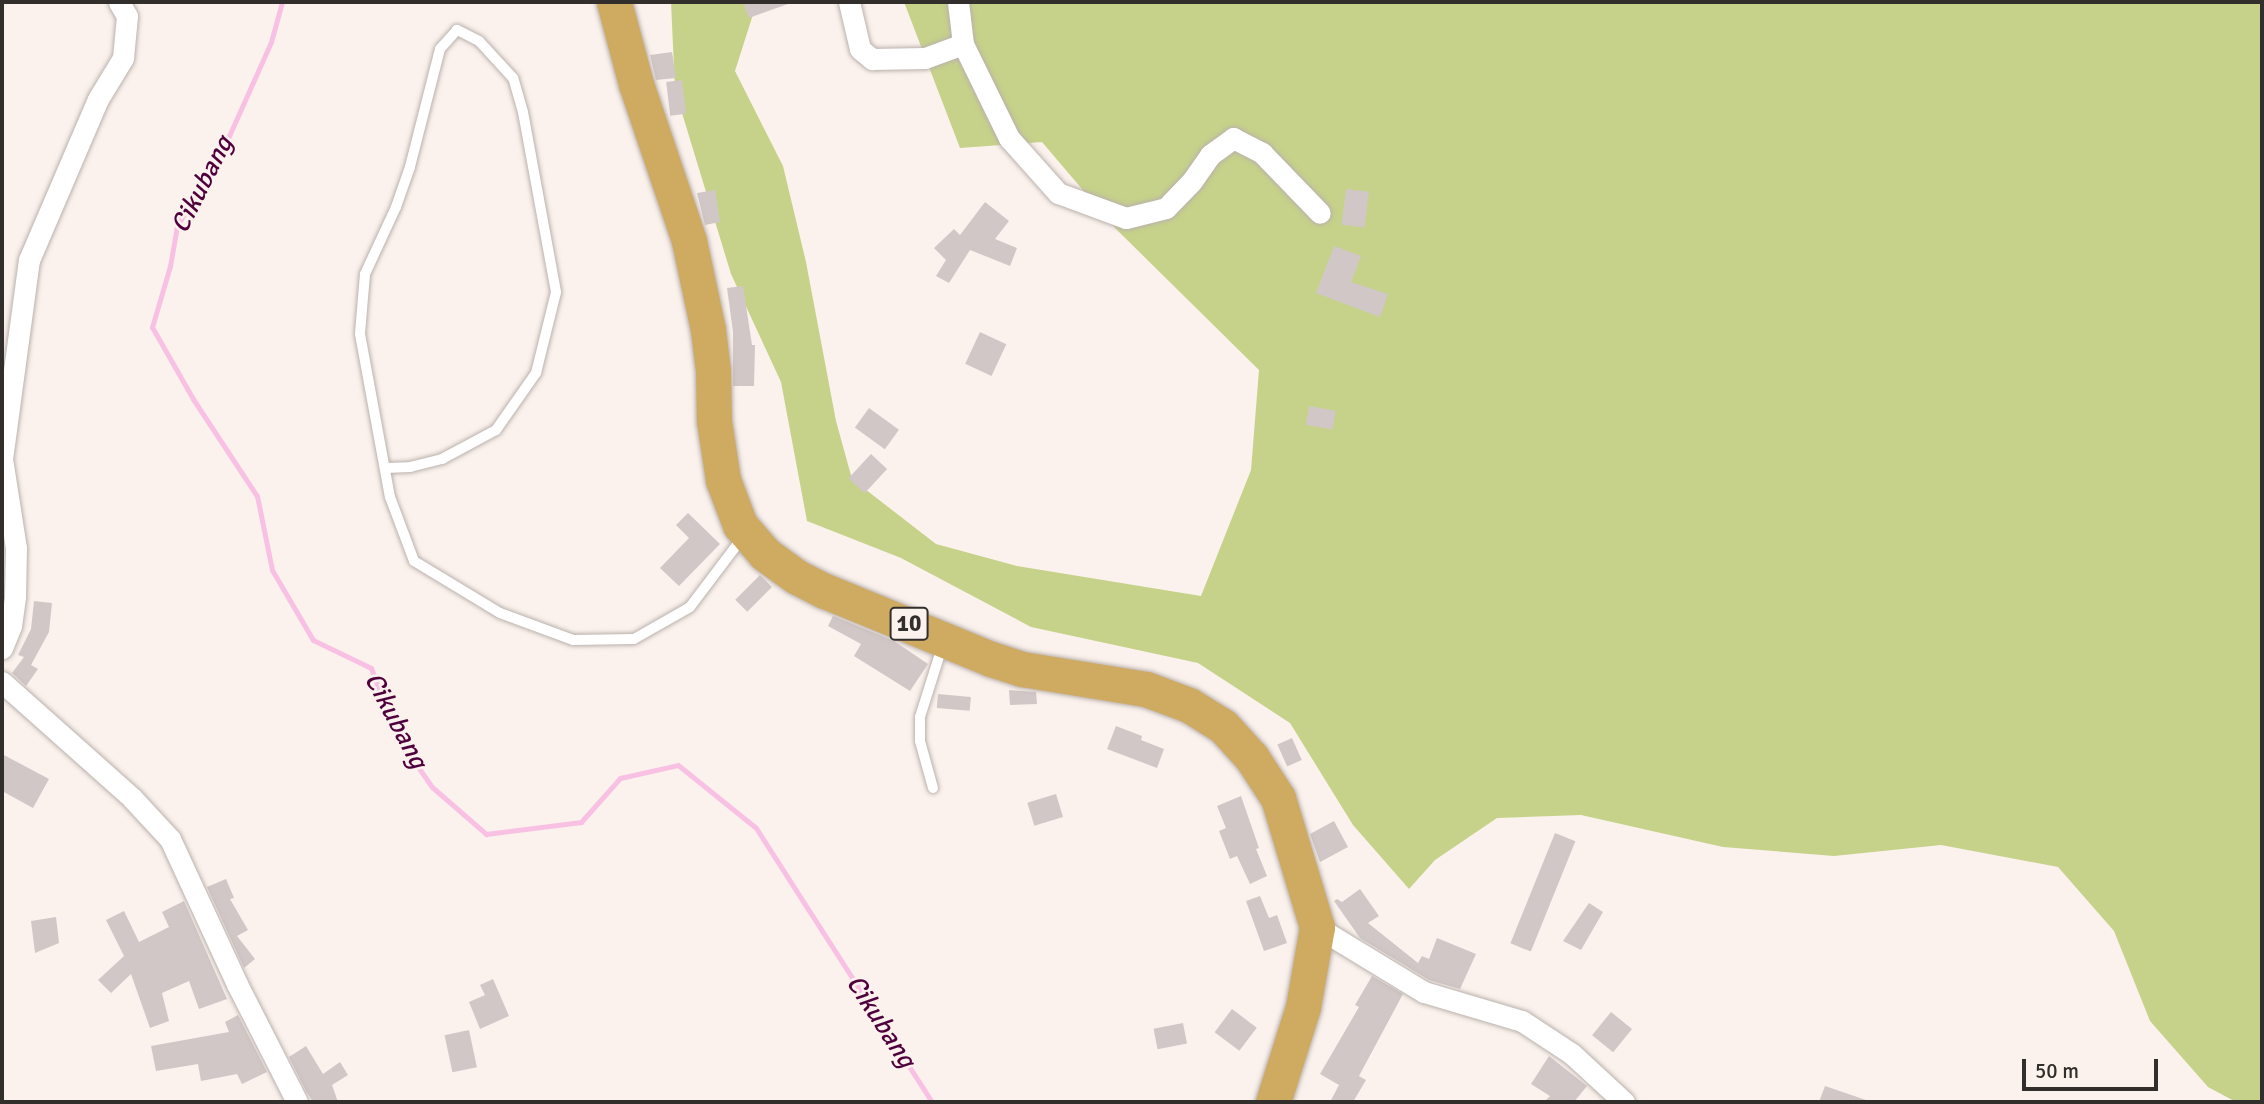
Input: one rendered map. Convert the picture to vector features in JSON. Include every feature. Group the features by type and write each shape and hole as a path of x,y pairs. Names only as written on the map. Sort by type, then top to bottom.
{"highway":[{"name":"10","path":"614,2 636,84 689,241 708,330 713,371 714,421 723,480 740,525 765,554 797,577 825,591 1022,670 1146,689 1189,705 1223,726 1252,758 1278,798 1317,928 1303,1007 1273,1102"}],"street":[{"path":"2,648 11,626 16,560 2,459 29,260 98,99 123,58 127,16 119,2"},
{"path":"849,2 860,49 872,59 925,58 963,44"},
{"path":"958,2 963,44 1009,138 1058,193 1126,218 1166,208 1192,181 1210,155 1233,138 1262,153 1320,212"},
{"path":"2,682 132,798 170,839 224,959 297,1102"},
{"path":"1317,928 1424,992 1522,1021 1572,1054 1624,1102"}],"lane":[{"path":"385,468 410,467 442,459 496,430 536,373 556,292 523,112 513,78 479,41 457,30 440,49 410,167 396,207 365,274 360,334 390,497 414,561 500,613 573,640 634,639 690,607 747,532"},
{"path":"933,789 920,741 920,718 945,638"}],"green space":[{"path":"671,2 757,2 735,71 783,166 806,262 836,421 852,479 936,544 1017,566 1201,596 1251,470 1259,370 1116,229 1042,142 960,148 904,2 2262,2 2262,1102 2236,1102 2208,1087 2150,1021 2114,931 2058,867 1941,845 1834,856 1723,847 1581,815 1497,818 1435,860 1409,889 1353,825 1290,723 1198,663 1031,627 901,558 807,521 781,382 731,274 675,90"}],"building":[{"path":"743,2 787,2 788,4 749,18"},
{"path":"672,52 676,78 656,80 650,55"},
{"path":"682,80 686,114 670,116 666,82"},
{"path":"1346,189 1369,192 1364,228 1342,225"},
{"path":"715,190 720,222 705,225 697,193"},
{"path":"985,202 1009,221 995,239 1017,248 1010,266 970,250 949,283 936,276 946,260 934,248 954,229 960,235"},
{"path":"1334,246 1361,256 1351,282 1388,294 1380,317 1316,293"},
{"path":"743,286 752,345 755,345 754,386 733,386 733,332 727,288"},
{"path":"980,332 1006,344 991,376 965,364"},
{"path":"1309,406 1336,411 1332,429 1306,425"},
{"path":"869,408 899,430 885,449 855,427"},
{"path":"871,454 887,469 865,493 848,478"},
{"path":"688,513 720,544 679,586 660,568 689,538 676,525"},
{"path":"760,575 772,587 747,612 735,600"},
{"path":"34,601 52,603 49,632 31,665 38,669 26,686 12,673 24,657 18,655 31,629"},
{"path":"833,616 894,641 928,664 910,691 854,656 861,644 828,626"},
{"path":"1009,690 1036,692 1037,704 1010,705"},
{"path":"938,694 971,697 970,711 937,708"},
{"path":"1116,726 1142,736 1141,740 1164,749 1157,768 1107,749"},
{"path":"1292,738 1302,760 1287,766 1277,745"},
{"path":"2,754 49,779 33,808 2,791"},
{"path":"1056,794 1063,817 1034,826 1027,803"},
{"path":"1241,796 1259,848 1256,849 1267,876 1250,884 1237,856 1230,859 1219,831 1226,828 1217,806"},
{"path":"1334,821 1348,847 1320,862 1310,834"},
{"path":"1555,833 1575,841 1531,952 1510,943"},
{"path":"226,879 234,898 230,899 248,930 237,936 255,959 244,968 207,887"},
{"path":"1360,889 1379,916 1368,923 1418,963 1422,956 1429,959 1437,938 1476,954 1460,989 1429,980 1360,938 1334,901 1337,899 1342,902"},
{"path":"1260,896 1269,918 1277,915 1287,943 1264,951 1246,901"},
{"path":"184,901 227,999 199,1009 189,981 162,993 169,1021 150,1028 131,974 111,993 98,980 124,956 106,920 124,911 139,942 169,927 162,912"},
{"path":"1589,903 1603,912 1581,950 1563,941"},
{"path":"56,917 59,943 35,953 31,921"},
{"path":"1372,976 1403,994 1359,1076 1366,1080 1353,1102 1330,1102 1339,1085 1320,1074 1359,1007 1355,1005"},
{"path":"493,979 509,1016 480,1029 469,1002 485,995 480,985"},
{"path":"1232,1009 1257,1028 1239,1051 1215,1032"},
{"path":"1611,1012 1632,1029 1613,1052 1592,1035"},
{"path":"238,1015 267,1072 242,1084 237,1074 201,1081 198,1064 156,1071 151,1046 229,1032 225,1022"},
{"path":"1183,1023 1187,1044 1158,1049 1154,1029"},
{"path":"469,1030 477,1067 452,1072 445,1035"},
{"path":"306,1046 323,1074 340,1062 348,1075 332,1085 338,1102 313,1102 306,1091 289,1057"},
{"path":"1549,1056 1587,1086 1574,1102 1544,1102 1550,1096 1531,1084"},
{"path":"1825,1086 1866,1100 1866,1102 1819,1102"}],"waterway":[{"name":"Cikubang","path":"282,2 271,42 229,136 177,226 170,266 152,327 193,399 257,496 272,570 313,640 371,668 397,737 432,787 486,834 581,822 620,778 678,765 756,828 932,1102"}]}
